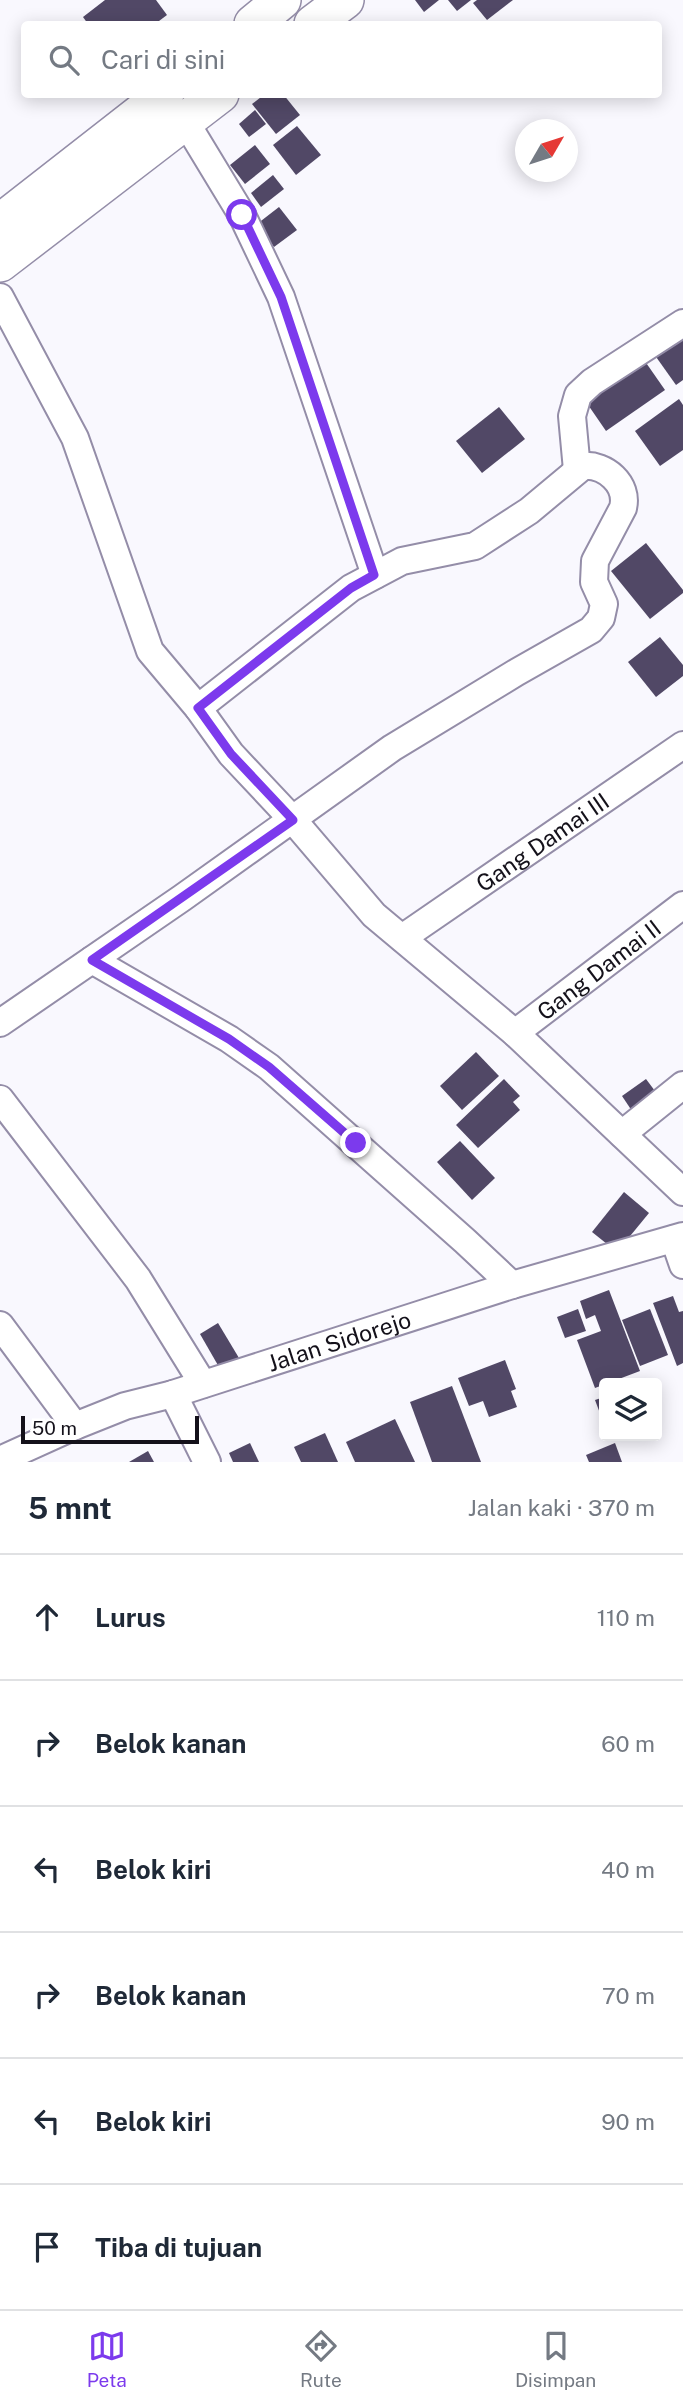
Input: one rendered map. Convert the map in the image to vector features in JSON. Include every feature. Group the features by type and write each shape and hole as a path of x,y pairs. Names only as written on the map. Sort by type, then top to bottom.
{"street":[{"path":"257,21 282,0"},
{"path":"317,21 345,0"},
{"path":"0,223 125,145 175,108 207,98"},
{"path":"175,108 242,215 281,297 374,575"},
{"path":"0,263 125,145"},
{"path":"0,297 75,438 150,652 198,708 231,754 293,820 374,915 515,1033 683,1192"},
{"path":"577,470 572,416 578,395 592,382 683,323"},
{"path":"0,1023 392,748 517,671 591,630 601,618 604,604 594,582 595,561 625,499 620,487 605,469 593,465 583,466 528,511 475,546 402,561 374,575 351,588 198,708"},
{"name":"Gang Damai III","path":"402,938 683,745"},
{"name":"Gang Damai II","path":"515,1033 683,905"},
{"path":"92,960 229,1039 269,1067 512,1285"},
{"path":"622,1134 683,1085"},
{"path":"0,1099 138,1279 203,1384"},
{"path":"678,1238 683,1265"},
{"name":"Jalan Sidorejo","path":"0,1460 125,1406 173,1394 512,1285 678,1238"},
{"path":"0,1325 75,1426"},
{"path":"173,1394 207,1462"}],"building":[{"path":"105,0 156,0 167,15 159,21 86,21 83,17"},
{"path":"415,0 439,0 424,12"},
{"path":"448,0 471,0 457,11"},
{"path":"477,0 513,0 487,20 473,3"},
{"path":"260,98 286,98 300,115 276,134 252,104"},
{"path":"255,110 266,124 249,137 239,124"},
{"path":"297,126 321,155 296,175 273,145"},
{"path":"255,145 270,164 245,184 230,165"},
{"path":"273,175 284,189 261,207 251,193"},
{"path":"279,207 297,230 274,247 257,224"},
{"path":"683,333 683,380 676,385 654,354"},
{"path":"642,357 665,390 606,431 584,399"},
{"path":"679,399 683,405 683,450 660,466 635,431"},
{"path":"499,407 525,439 482,473 456,441"},
{"path":"646,543 683,590 683,593 650,619 611,571"},
{"path":"660,637 683,665 683,676 656,697 628,662"},
{"path":"476,1052 499,1076 462,1110 440,1086"},
{"path":"504,1079 520,1096 513,1102 520,1110 478,1148 456,1125"},
{"path":"646,1079 661,1099 636,1117 622,1096"},
{"path":"460,1141 495,1178 472,1200 437,1162"},
{"path":"624,1192 649,1213 617,1252 592,1232"},
{"path":"609,1290 640,1371 621,1378 599,1378 599,1386 595,1388 577,1340 601,1331 595,1315 586,1319 580,1301"},
{"path":"673,1296 679,1312 683,1311 683,1363 677,1366 653,1303"},
{"path":"578,1309 586,1331 565,1338 557,1317"},
{"path":"650,1309 668,1355 640,1366 622,1320"},
{"path":"218,1323 242,1363 223,1374 200,1334"},
{"path":"505,1360 516,1389 511,1391 517,1407 489,1417 483,1401 469,1406 458,1378"},
{"path":"452,1386 481,1462 432,1462 410,1402"},
{"path":"395,1419 415,1462 355,1462 346,1442"},
{"path":"325,1433 338,1462 301,1462 294,1447"},
{"path":"250,1443 259,1462 233,1462 229,1453"},
{"path":"615,1443 622,1462 589,1462 586,1455"},
{"path":"148,1451 154,1462 129,1462"}],"route":[{"path":"242,215 281,297 374,575 351,588 198,708 231,754 293,820 92,960 229,1039 269,1067 356,1143"}]}
